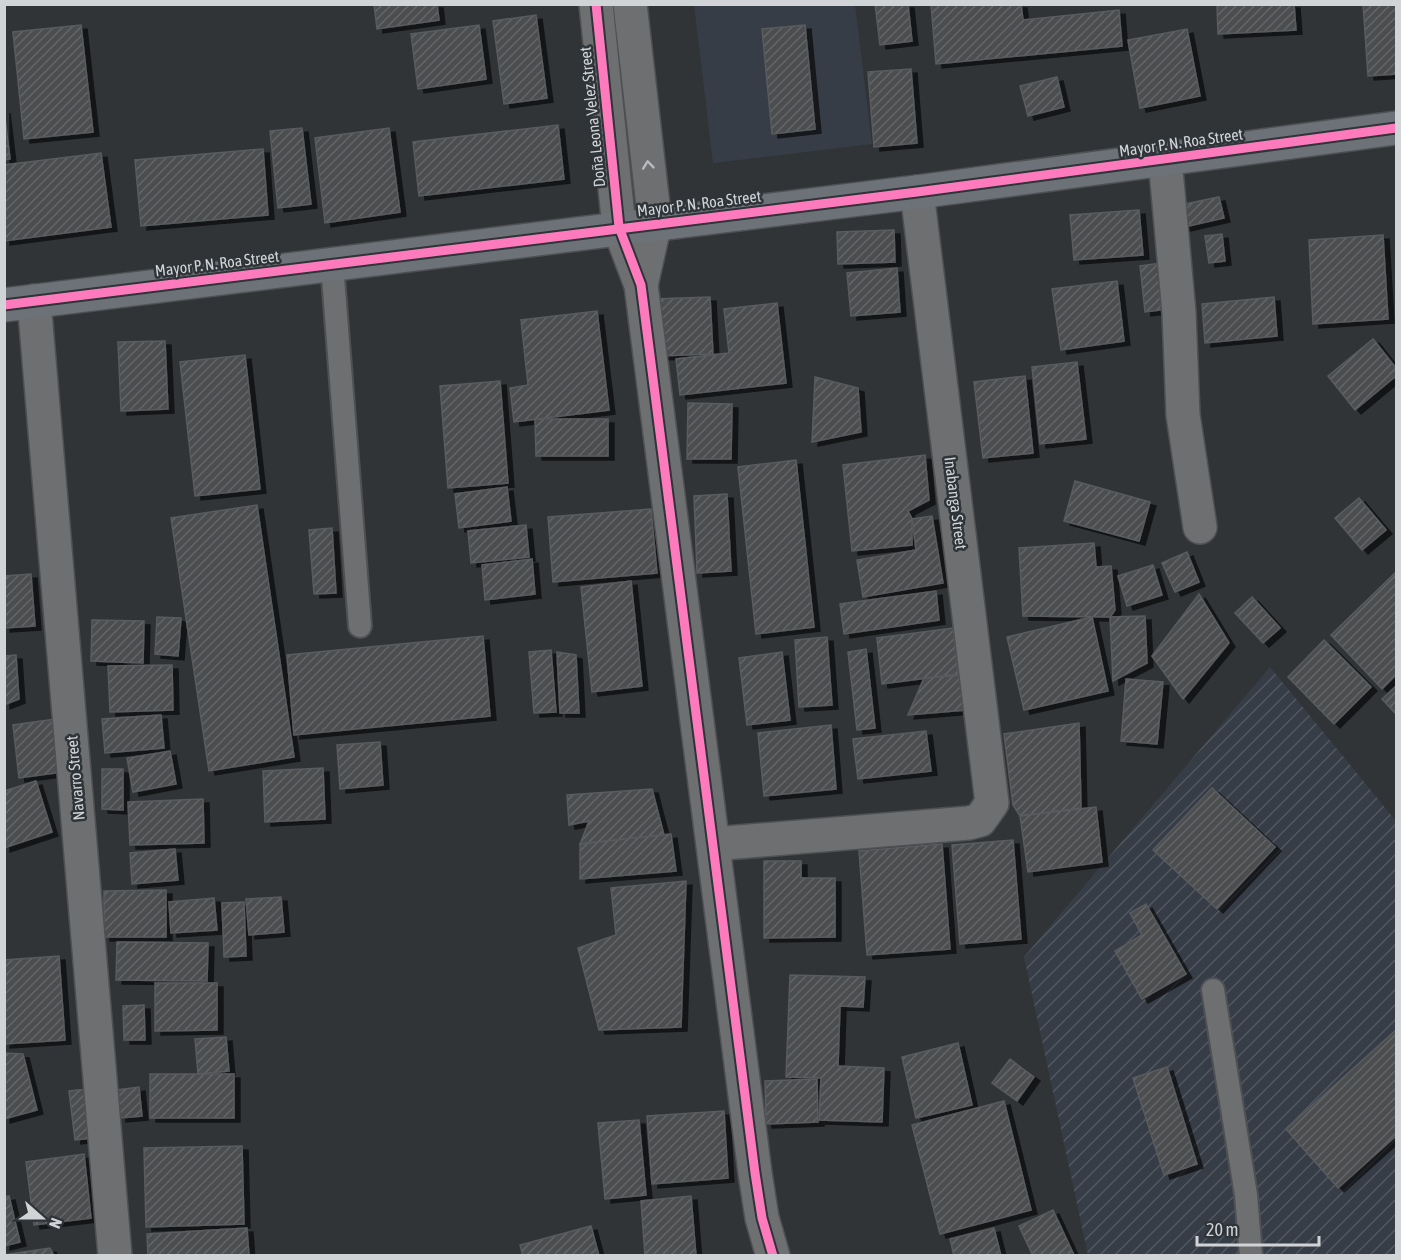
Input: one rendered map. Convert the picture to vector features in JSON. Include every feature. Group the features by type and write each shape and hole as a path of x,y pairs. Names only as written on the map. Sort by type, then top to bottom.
{"main road":[{"name":"Mayor P. N. Roa Street","path":"19,303 618,227 917,192 1396,128"}],"street":[{"name":"Doña Leona Velez Street","path":"596,4 618,227 641,285"},
{"path":"630,4 655,223 641,285 754,1173 762,1218 773,1256"},
{"path":"1166,159 1179,313 1183,415 1200,527"},
{"name":"Inabanga Street","path":"713,844 969,823 980,820 987,813 992,791 917,192"},
{"name":"Navarro Street","path":"19,303 115,1256"}],"lane":[{"path":"332,264 360,626"},
{"path":"1213,990 1246,1195 1251,1256"}],"shaded area":[{"path":"694,5 855,5 872,144 713,163"},
{"path":"1270,667 1396,821 1396,1255 1088,1255 1024,957"}],"building":[{"path":"374,4 437,4 439,20 377,29"},
{"path":"875,4 908,4 912,41 880,45"},
{"path":"931,4 1021,4 1023,20 1119,10 1122,46 936,64"},
{"path":"1217,4 1294,4 1296,30 1218,34"},
{"path":"1363,4 1396,4 1396,74 1368,76"},
{"path":"536,15 547,98 504,104 493,21"},
{"path":"81,25 93,132 24,139 13,32"},
{"path":"479,25 486,79 418,89 411,34"},
{"path":"805,25 815,129 772,134 762,29"},
{"path":"1187,29 1200,96 1140,108 1128,40"},
{"path":"911,69 917,143 874,147 868,72"},
{"path":"1057,77 1064,107 1028,116 1020,86"},
{"path":"4,109 10,159 4,160"},
{"path":"558,125 564,179 419,196 413,142"},
{"path":"302,128 311,204 278,208 270,131"},
{"path":"389,128 400,212 325,223 315,138"},
{"path":"263,149 268,215 141,226 135,160"},
{"path":"101,153 111,227 4,241 4,165"},
{"path":"1219,197 1224,218 1184,227 1180,205"},
{"path":"1139,210 1143,255 1074,260 1070,215"},
{"path":"894,230 895,262 838,264 837,232"},
{"path":"1222,234 1225,261 1209,263 1205,236"},
{"path":"1383,235 1388,319 1313,324 1309,240"},
{"path":"1169,262 1175,308 1145,312 1140,266"},
{"path":"897,268 900,312 851,316 847,273"},
{"path":"1117,281 1124,341 1061,350 1052,289"},
{"path":"710,297 713,354 657,356 654,299"},
{"path":"1274,297 1277,336 1205,343 1202,304"},
{"path":"777,303 786,383 680,395 676,359 729,353 724,309"},
{"path":"597,311 609,410 514,422 510,388 528,385 521,320"},
{"path":"1373,339 1396,368 1396,376 1355,410 1328,376"},
{"path":"165,341 168,409 121,411 118,342"},
{"path":"245,355 260,489 195,496 180,362"},
{"path":"1077,362 1086,439 1040,444 1032,367"},
{"path":"1025,376 1033,453 983,458 974,382"},
{"path":"815,377 858,388 861,432 812,442"},
{"path":"500,381 508,483 448,488 440,386"},
{"path":"688,403 732,404 731,459 687,459"},
{"path":"535,419 608,419 608,456 536,456"},
{"path":"925,455 929,500 908,511 912,519 912,545 852,551 843,465"},
{"path":"796,460 814,627 756,634 738,467"},
{"path":"1075,481 1150,502 1139,541 1064,521"},
{"path":"507,487 511,521 459,528 455,494"},
{"path":"727,494 731,571 697,573 694,496"},
{"path":"1359,498 1386,530 1362,550 1335,518"},
{"path":"257,505 294,757 209,771 171,518"},
{"path":"651,509 657,573 553,582 548,517"},
{"path":"932,516 943,583 863,597 857,560 916,550 912,519"},
{"path":"526,525 529,557 471,563 468,531"},
{"path":"332,528 336,593 314,594 309,530"},
{"path":"1094,543 1096,567 1111,566 1115,610 1110,617 1023,616 1019,548"},
{"path":"1187,552 1199,582 1175,592 1162,563"},
{"path":"532,559 535,594 485,600 482,565"},
{"path":"1153,565 1162,595 1127,606 1118,576"},
{"path":"1396,572 1396,675 1382,689 1331,635"},
{"path":"31,574 35,626 4,628 4,576"},
{"path":"631,581 642,686 592,692 581,587"},
{"path":"936,591 939,620 844,634 840,604"},
{"path":"1199,594 1229,643 1183,699 1152,656"},
{"path":"1252,597 1280,628 1263,643 1235,613"},
{"path":"1145,616 1147,663 1113,681 1110,617"},
{"path":"157,617 181,618 178,656 155,654"},
{"path":"1092,617 1108,691 1024,710 1007,637"},
{"path":"92,620 144,621 143,663 91,661"},
{"path":"953,628 958,674 882,684 877,638"},
{"path":"483,636 490,716 294,735 287,655"},
{"path":"827,637 832,705 799,707 795,640"},
{"path":"1324,640 1371,687 1334,724 1288,677"},
{"path":"866,649 875,728 857,730 848,652"},
{"path":"551,650 556,712 534,713 529,652"},
{"path":"557,652 576,655 579,713 560,713"},
{"path":"782,652 790,720 747,725 739,658"},
{"path":"16,655 19,699 4,705 4,656"},
{"path":"172,665 173,710 110,712 108,666"},
{"path":"964,675 966,710 908,715 924,678"},
{"path":"1126,679 1163,682 1157,744 1121,741"},
{"path":"1396,686 1396,714 1382,699"},
{"path":"161,715 164,748 105,753 102,719"},
{"path":"55,719 62,772 19,778 13,725"},
{"path":"1079,723 1081,808 1020,816 1013,805 1004,734"},
{"path":"831,725 836,789 764,796 758,733"},
{"path":"926,731 931,771 858,779 853,739"},
{"path":"380,742 383,785 340,789 337,745"},
{"path":"170,751 176,784 133,792 127,758"},
{"path":"323,768 325,819 265,822 263,771"},
{"path":"102,769 123,769 123,810 102,809"},
{"path":"36,781 52,832 4,848 4,791"},
{"path":"1212,788 1275,847 1217,909 1153,850"},
{"path":"652,789 664,835 580,844 589,821 569,825 567,795"},
{"path":"203,799 204,843 130,845 128,802"},
{"path":"1096,807 1102,862 1028,872 1020,816"},
{"path":"671,834 676,871 580,879 580,844"},
{"path":"1013,840 1021,939 960,944 952,845"},
{"path":"942,844 950,949 867,955 859,851"},
{"path":"175,849 178,880 132,884 130,853"},
{"path":"764,861 801,861 801,878 835,878 835,937 764,938"},
{"path":"686,881 681,1027 599,1030 578,948 616,935 611,888"},
{"path":"166,890 166,937 104,937 104,891"},
{"path":"281,897 284,932 249,935 246,899"},
{"path":"214,898 217,930 171,933 169,902"},
{"path":"244,902 246,956 224,957 222,903"},
{"path":"1146,904 1186,974 1142,999 1115,951 1142,935 1130,913"},
{"path":"117,942 208,943 207,981 116,980"},
{"path":"59,956 65,1040 4,1044 4,960"},
{"path":"790,975 865,977 863,1007 840,1006 838,1066 884,1068 882,1122 819,1120 821,1078 786,1077"},
{"path":"155,983 217,983 217,1030 155,1031"},
{"path":"144,1005 145,1040 124,1040 123,1006"},
{"path":"1396,1030 1396,1136 1338,1188 1286,1129"},
{"path":"226,1037 229,1071 198,1074 195,1039"},
{"path":"958,1043 972,1105 916,1118 902,1057"},
{"path":"4,1053 23,1054 37,1110 4,1119"},
{"path":"1010,1059 1034,1077 1017,1101 992,1083"},
{"path":"1167,1067 1197,1164 1164,1175 1133,1078"},
{"path":"150,1074 234,1074 234,1118 150,1118"},
{"path":"817,1079 818,1122 766,1124 765,1081"},
{"path":"139,1087 142,1116 120,1118 117,1090"},
{"path":"88,1089 93,1138 75,1140 69,1091"},
{"path":"1004,1101 1031,1210 940,1234 912,1125"},
{"path":"724,1111 728,1178 652,1184 647,1116"},
{"path":"639,1120 646,1195 605,1199 598,1123"},
{"path":"242,1146 244,1224 146,1227 144,1148"},
{"path":"84,1154 91,1218 34,1225 26,1162"},
{"path":"9,1196 20,1242 4,1246 4,1197"},
{"path":"691,1196 696,1256 645,1256 641,1201"},
{"path":"1053,1210 1074,1255 1033,1256 1019,1226"},
{"path":"591,1226 599,1256 523,1256 520,1245"},
{"path":"247,1228 249,1256 148,1256 147,1234"},
{"path":"994,1228 1001,1256 954,1256 950,1239"},
{"path":"50,1248 54,1256 4,1256 4,1255"}],"cycle path":[{"path":"596,4 619,227 641,285 755,1173 762,1218 773,1256"},
{"path":"4,305 917,192 1396,128"}]}
